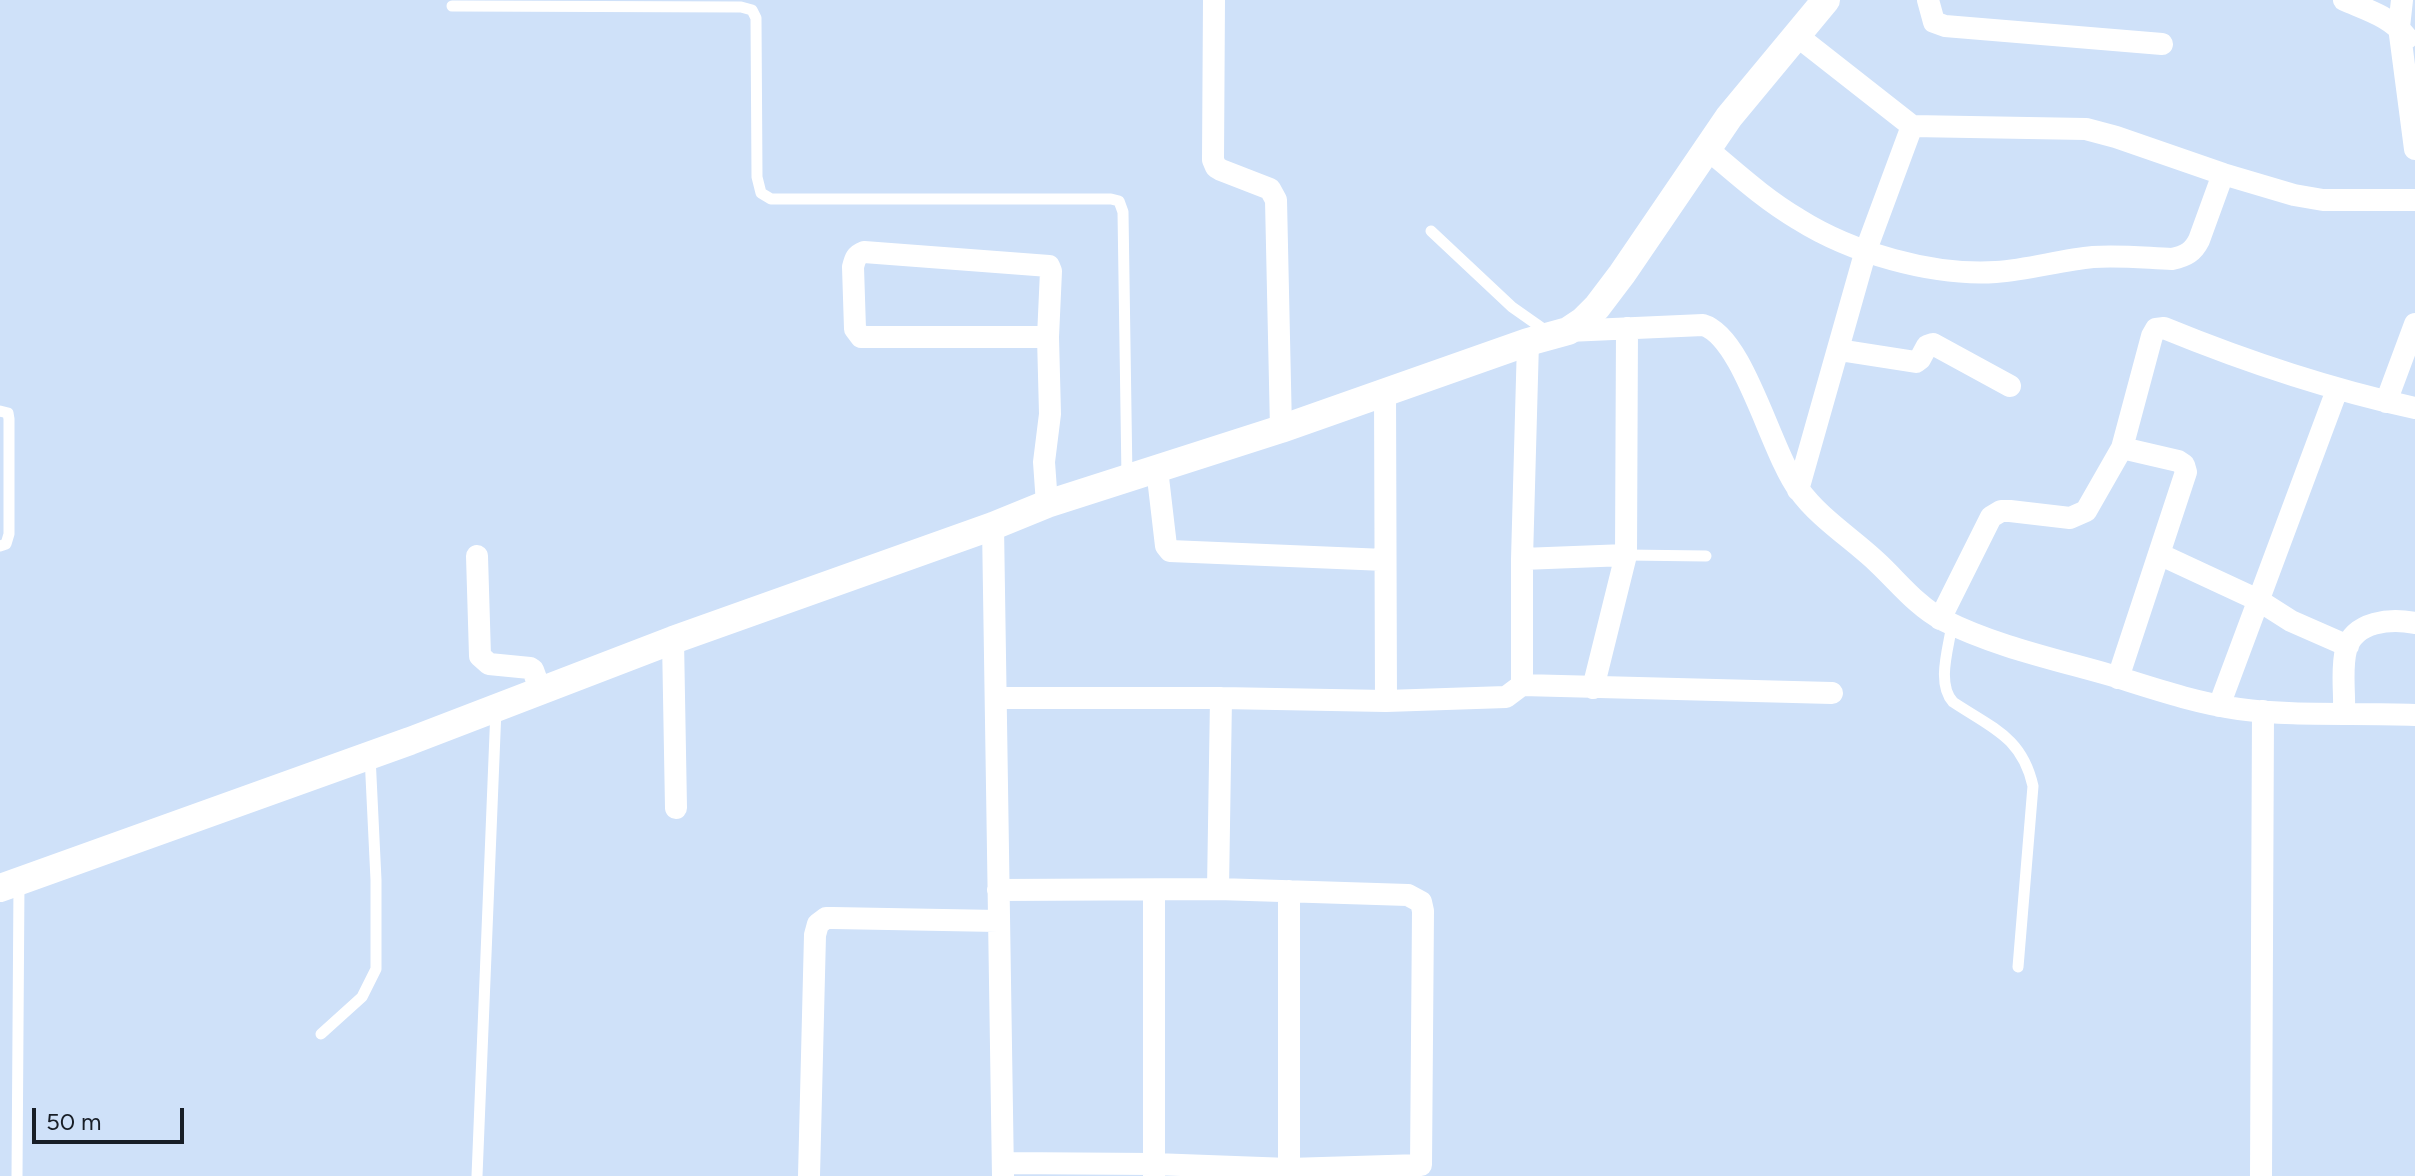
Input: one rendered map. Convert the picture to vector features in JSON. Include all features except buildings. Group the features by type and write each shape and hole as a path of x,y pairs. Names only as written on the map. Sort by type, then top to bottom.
{"street":[{"path":"1214,0 1213,160 1221,170 1270,189 1276,200 1281,429"},
{"path":"10,884 496,709 673,640 1047,504 1281,429 1550,336 1583,321 1610,292 1729,117 1826,0"},
{"path":"1928,0 1932,19 1945,26 2162,44"},
{"path":"2344,0 2399,27 2415,49"},
{"path":"2402,0 2399,27 2415,149"},
{"path":"1796,35 1912,126 2086,129 2294,195 2323,200 2415,200"},
{"path":"1798,490 1866,250 1912,126"},
{"path":"1706,148 1796,219 1833,238 1915,265 1975,272 2024,269 2092,257 2172,259 2184,256 2194,250 2223,174"},
{"path":"1047,504 1044,462 1050,414 1048,337 1051,271 1047,265 864,252 855,260 855,329 861,337 1048,337"},
{"path":"2386,402 2415,324"},
{"path":"1550,336 1627,328 1703,325 1720,336 1736,358 1798,490 1913,598 1946,621 2006,644 2219,706 2263,711 2415,715"},
{"path":"1593,688 1626,555 1627,328"},
{"path":"1946,621 1991,517 2001,511 2010,511 2070,518 2086,511 2122,448 2152,336 2160,328 2231,356 2337,390 2415,408"},
{"path":"1522,685 1522,559 1550,336"},
{"path":"1839,350 1916,362 1927,346 1933,344 2010,386"},
{"path":"2219,706 2337,390"},
{"path":"1385,391 1386,701"},
{"path":"2118,678 2185,468 2178,461 2122,448"},
{"path":"1157,469 1166,546 1170,551 1385,560"},
{"path":"993,526 998,921 1003,1170 1289,1172 1421,1165 1421,902 1408,895 1289,891 998,890"},
{"path":"2159,554 2258,600 2291,621 2348,646"},
{"path":"1522,559 1626,555"},
{"path":"477,556 480,656 489,664 530,668 541,692"},
{"path":"2344,713 2348,646 2370,625 2392,620 2415,623"},
{"path":"673,640 676,808"},
{"path":"996,698 1386,701 1506,697 1522,685 1832,693"},
{"path":"1218,889 1221,698"},
{"path":"2261,1176 2263,711"},
{"path":"1154,891 1154,1170"},
{"path":"1289,891 1289,1172"},
{"path":"809,1176 815,935 818,924 826,918 998,921"}],"lane":[{"path":"452,6 741,7 752,10 755,6"},
{"path":"755,6 757,177 765,197 1119,201 1123,212 1127,478"},
{"path":"1431,231 1512,307 1550,336"},
{"path":"0,411 9,415 9,534 6,544 0,546"},
{"path":"1626,555 1706,556"},
{"path":"1946,621 1944,680 1947,695 2013,742 2029,768 2033,786 2018,967"},
{"path":"477,1176 496,709"},
{"path":"321,1034 362,997 376,969 376,880 370,755"},
{"path":"10,884 17,1176"}]}
